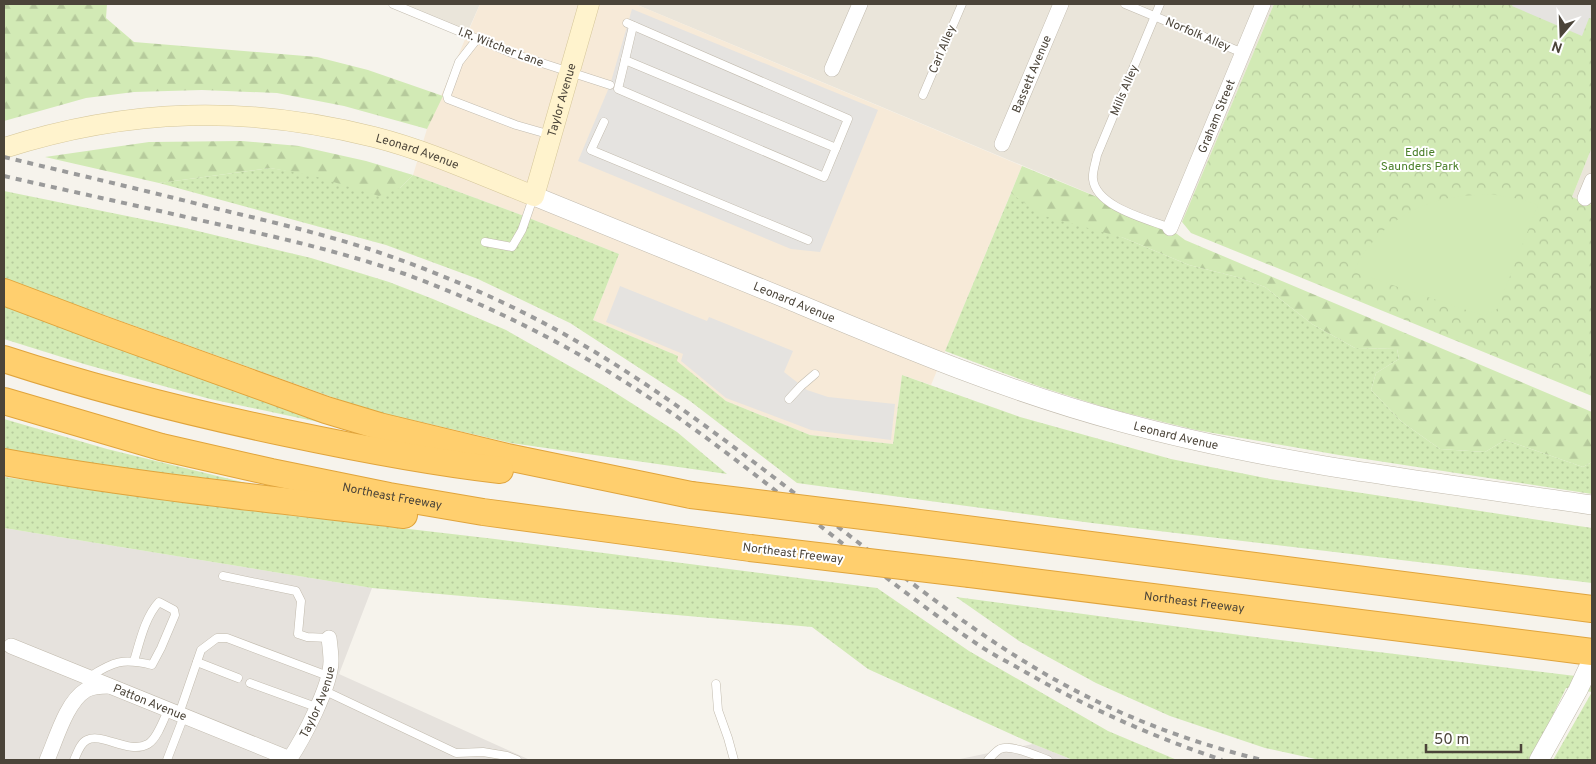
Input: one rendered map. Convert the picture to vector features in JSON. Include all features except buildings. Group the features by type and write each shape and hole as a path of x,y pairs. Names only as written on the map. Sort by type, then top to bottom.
{"highway":[{"path":"4,292 317,406 379,426 506,457 691,494"},
{"path":"4,359 104,389 211,416 373,451 448,464 1592,609"},
{"name":"Northeast Freeway","path":"4,400 161,447 316,482 483,512 750,548 1592,652"},
{"path":"4,462 55,472 151,485 428,518 483,512"}],"main road":[{"name":"Taylor Avenue","path":"534,196 590,4"},
{"name":"Leonard Avenue","path":"11,145 100,123 161,116 230,115 289,120 356,133 403,146 432,155 534,196"}],"street":[{"path":"832,69 860,4"},
{"name":"Bassett Avenue","path":"1002,144 1061,4"},
{"name":"Graham Street","path":"1170,228 1263,4"},
{"path":"1588,199 1592,181"},
{"name":"Leonard Avenue","path":"534,196 944,364 1027,395 1086,413 1159,433 1262,455 1592,505"},
{"name":"Taylor Avenue","path":"289,760 303,738 328,676 331,663 329,638"},
{"name":"Patton Avenue","path":"11,646 289,760"},
{"path":"1539,760 1578,690 1592,660"},
{"path":"48,760 65,717 76,699 86,690 98,686 111,686"}],"lane":[{"name":"I.R. Witcher Lane","path":"393,4 514,54 610,86"},
{"name":"Carl Alley","path":"923,95 962,4"},
{"name":"Norfolk Alley","path":"1125,4 1243,53"},
{"name":"Mills Alley","path":"1160,4 1097,155 1093,178 1098,192 1110,204 1170,228"},
{"path":"630,25 848,119 824,177 618,89 625,60 630,25"},
{"path":"477,39 459,62 447,95 448,99 516,125 551,135"},
{"path":"625,60 836,148"},
{"path":"604,122 591,150 808,240"},
{"path":"485,242 512,247 522,230 534,196"},
{"path":"789,399 815,374"},
{"path":"224,576 296,591 301,601 298,634 307,637 329,638"},
{"path":"89,678 103,668 120,661 134,661 152,666 162,648 175,615 174,610 159,602 154,607 144,629 134,661"},
{"path":"167,760 177,713 201,650 213,640 227,638 328,676"},
{"path":"197,662 238,678"},
{"path":"250,682 316,707"},
{"path":"716,684 718,710 734,760"},
{"path":"323,690 455,757 483,752 507,756 516,760"},
{"path":"74,760 80,747 86,740 96,738 126,746 140,747 150,743 162,725 177,713"},
{"path":"988,760 1000,750 1006,748 1048,760"}],"shaded area":[{"path":"393,4 480,4 467,33"},
{"path":"480,4 635,4 1022,166 931,385 902,375 893,444 810,435 726,401 676,361 678,356 593,320 619,254 413,175 427,129"},
{"path":"635,4 1274,4 1182,222 1165,225"},
{"path":"1513,4 1592,4 1592,19 1589,18 1582,36 1512,6"},
{"path":"632,9 878,110 820,252 791,249 578,161 610,85"},
{"path":"1592,147 1592,205 1572,197"},
{"path":"620,286 707,321 709,317 793,351 784,372 807,390 828,397 895,404 891,440 811,430 726,398 681,361 683,354 606,322"},
{"path":"4,528 372,588 339,674 530,760 4,760"},
{"path":"1033,744 1073,760 955,760"}],"green space":[{"path":"4,4 107,4 106,18 134,42 317,57 368,70 443,96 427,129 344,106 277,93 202,90 134,92 86,98 4,121"},
{"name":"Eddie Saunders Park","path":"1274,4 1592,4 1592,147 1572,197 1592,205 1592,396 1191,233 1182,222"},
{"path":"242,141 299,146 366,161 413,175 400,188 379,196 314,176 270,168 159,183 45,157 149,142"},
{"path":"1022,166 1165,225 1185,240 1592,412 1592,462 1583,467 1505,440 1485,452 1440,449 1402,422 1371,390 1376,373 1399,359 1397,349 1355,348 1312,324 1265,287 1237,277 1189,265 1124,238 1041,215 1011,193"},
{"path":"270,168 400,188 413,175 619,254 593,320 678,356 677,361 726,401 810,435 893,444 902,375 1020,417 1171,459 1270,479 1592,528 1592,583 1092,523 797,483 690,401 570,323 478,279 386,245 159,183"},
{"path":"4,191 181,227 311,258 389,282 433,299 506,330 603,385 677,432 727,474 511,443 365,409 4,279"},
{"path":"1011,193 1025,202 1124,238 1189,265 1237,277 1265,287 1312,324 1355,348 1397,349 1399,359 1376,373 1371,390 1402,422 1440,449 1485,452 1505,440 1583,467 1592,462 1592,494 1339,455 1196,430 1110,409 1041,387 945,351"},
{"path":"1490,194 1519,199 1538,205 1497,309 1484,316 1354,272 1361,258 1382,232 1409,213 1439,200 1459,196"},
{"path":"4,304 337,426 210,399 84,364 4,339"},
{"path":"4,419 107,449 250,484 249,490 4,451"},
{"path":"4,477 236,509 495,539 877,588 969,651 1108,731 1177,760 1073,760 1033,744 868,669 812,627 372,588 4,528"},
{"path":"956,597 1248,636 1592,678 1592,692 1566,688 1531,760 1320,760 1265,748 1170,716 1096,683 1019,641"},
{"path":"1592,692 1592,760 1553,760"}],"railway":[{"path":"4,157 312,232 350,243 427,270 513,307 595,352 668,399 950,611 1027,663 1083,694 1141,721 1201,743 1262,760"},
{"path":"4,176 328,250 405,274 509,318 609,372 657,403 704,436 933,613 986,650 1098,710 1147,732 1222,760"}]}
